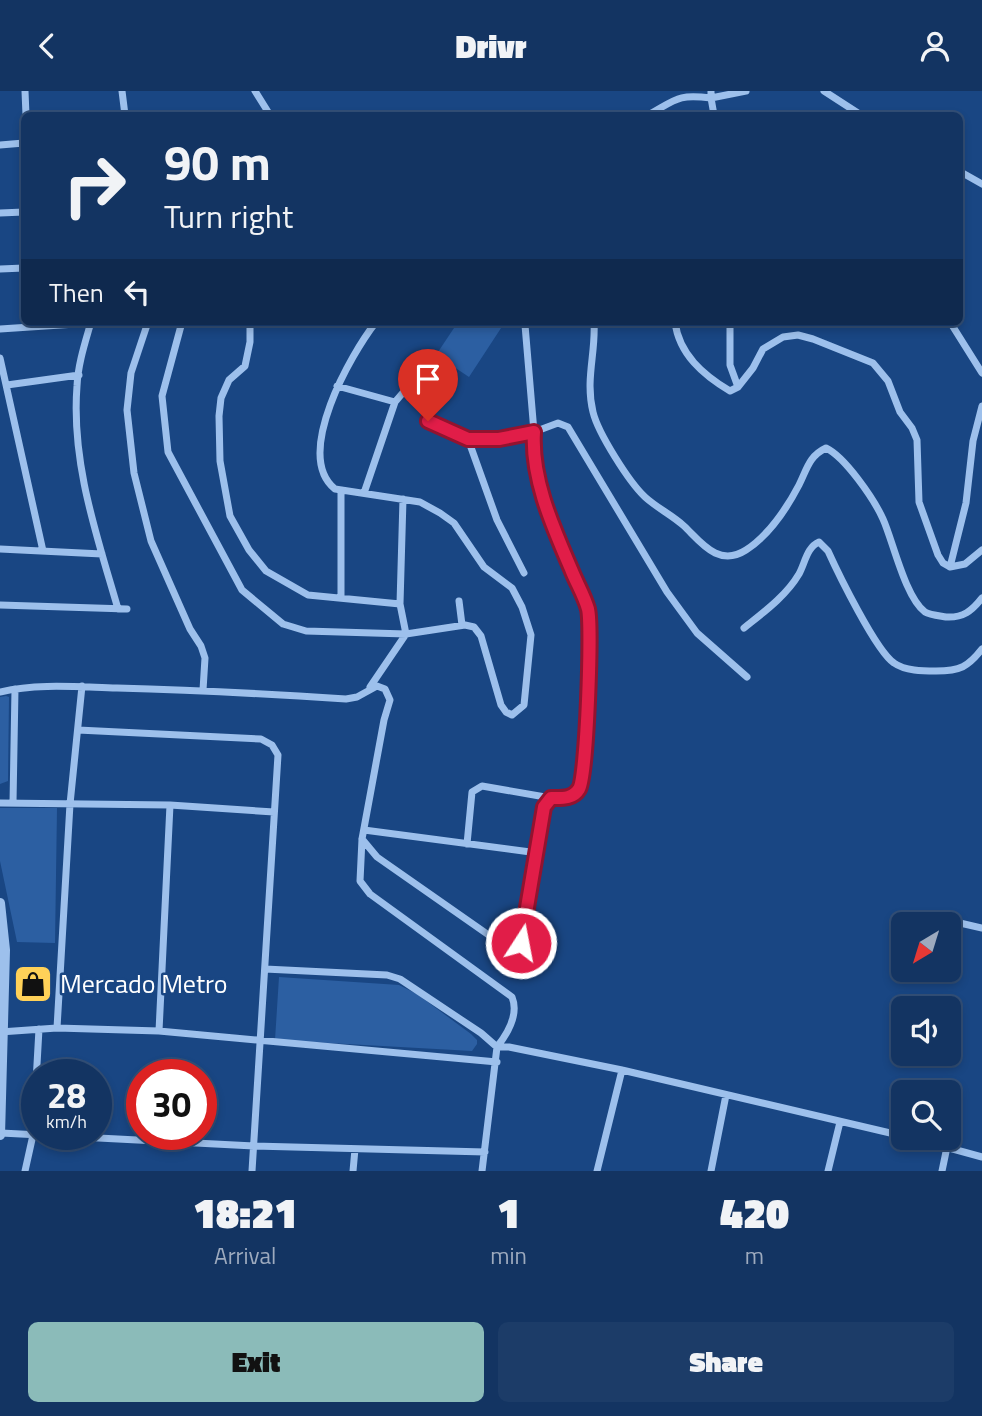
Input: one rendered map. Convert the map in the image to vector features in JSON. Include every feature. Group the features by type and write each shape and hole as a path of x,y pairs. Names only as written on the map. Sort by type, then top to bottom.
{"street":[{"path":"25,91 26,112"},
{"path":"122,91 125,112"},
{"path":"255,91 268,112"},
{"path":"653,112 681,96 746,91"},
{"path":"824,91 856,112"},
{"path":"0,145 21,143"},
{"path":"963,173 982,184"},
{"path":"0,213 21,212"},
{"path":"0,269 21,268"},
{"path":"0,329 39,326"},
{"path":"0,605 122,609 85,498 77,422 79,375 90,326"},
{"path":"147,326 131,373 127,410 134,473 150,541 205,658 203,690"},
{"path":"181,326 162,396 169,452 242,590 283,624 306,631 406,634 461,625 474,627 481,636 501,705 512,715 524,705 531,635 522,607 512,588 484,567 453,523 420,502 335,489 328,482 319,458 337,386 360,342 373,326"},
{"path":"250,326 245,366 229,380 221,398 219,416 220,461 230,516 249,550 266,571 308,595 400,604"},
{"path":"467,844 472,792 477,788 482,786 551,798 571,797 583,782 588,728 588,610 555,531 538,478 533,444 525,326"},
{"path":"594,326 588,377 593,413 627,478 646,498 682,524 704,548 717,554 736,555 747,550 771,527 799,485 816,453 826,448 838,453 849,466 882,517 911,592 925,612 943,617 961,617 982,599"},
{"path":"676,326 684,354 720,386 730,391 738,387 753,368 763,349 783,337 805,337 873,363 888,381 900,412 912,428 916,440 919,502 938,555 943,563 950,567 965,564 982,550"},
{"path":"730,326 730,365 738,387"},
{"path":"953,326 982,373"},
{"path":"0,361 43,551"},
{"path":"364,493 395,402 425,368"},
{"path":"7,385 79,375"},
{"path":"337,386 395,402"},
{"path":"950,567 966,503 972,441 982,405"},
{"path":"428,421 468,439 499,439 534,432 558,423 568,427 667,592 697,633 747,677"},
{"path":"468,439 497,520 524,573"},
{"path":"341,489 341,598"},
{"path":"369,689 406,634 400,604 403,499"},
{"path":"744,628 791,586 811,547 819,542 828,551 879,646 895,664 914,670 947,671 971,664 982,649"},
{"path":"0,549 102,554"},
{"path":"459,601 461,625"},
{"path":"57,1028 70,804 82,686"},
{"path":"0,692 82,686 346,699 357,697 377,686 385,689 390,700 362,839 360,881 370,894 512,997 515,1004 511,1025 497,1047 482,1171"},
{"path":"13,803 15,689"},
{"path":"78,730 261,739 272,745 278,755 252,1171"},
{"path":"362,839 377,857 510,950 521,943 544,807 551,798"},
{"path":"0,803 170,805 274,812"},
{"path":"159,1031 170,805"},
{"path":"364,829 538,853"},
{"path":"0,903 5,950 0,1134 21,1135"},
{"path":"961,923 982,927"},
{"path":"265,969 387,975 400,979 481,1033 497,1047 509,1047 622,1070 891,1133"},
{"path":"1,1032 57,1028 159,1031 497,1062"},
{"path":"37,1059 39,1029"},
{"path":"597,1171 622,1070"},
{"path":"710,1171 726,1095"},
{"path":"828,1171 840,1122"},
{"path":"112,1139 485,1152"},
{"path":"354,1171 355,1149"},
{"path":"25,1171 30,1150"},
{"path":"942,1171 946,1150"},
{"path":"958,1150 982,1157"}],"shaded area":[{"path":"455,326 502,326 469,377 436,355"},
{"path":"0,697 9,697 8,781 0,784"},
{"path":"0,808 57,808 55,943 17,942 0,861"},
{"path":"279,977 399,985 417,994 471,1034 477,1044 472,1051 275,1040"}],"place":[{"name":"Mercado Metro","path":"33,984"}],"route":[{"path":"428,421 468,439 499,439 534,432 538,478 555,531 588,610 588,728 583,782 571,797 551,798 544,807 521,943"}]}
